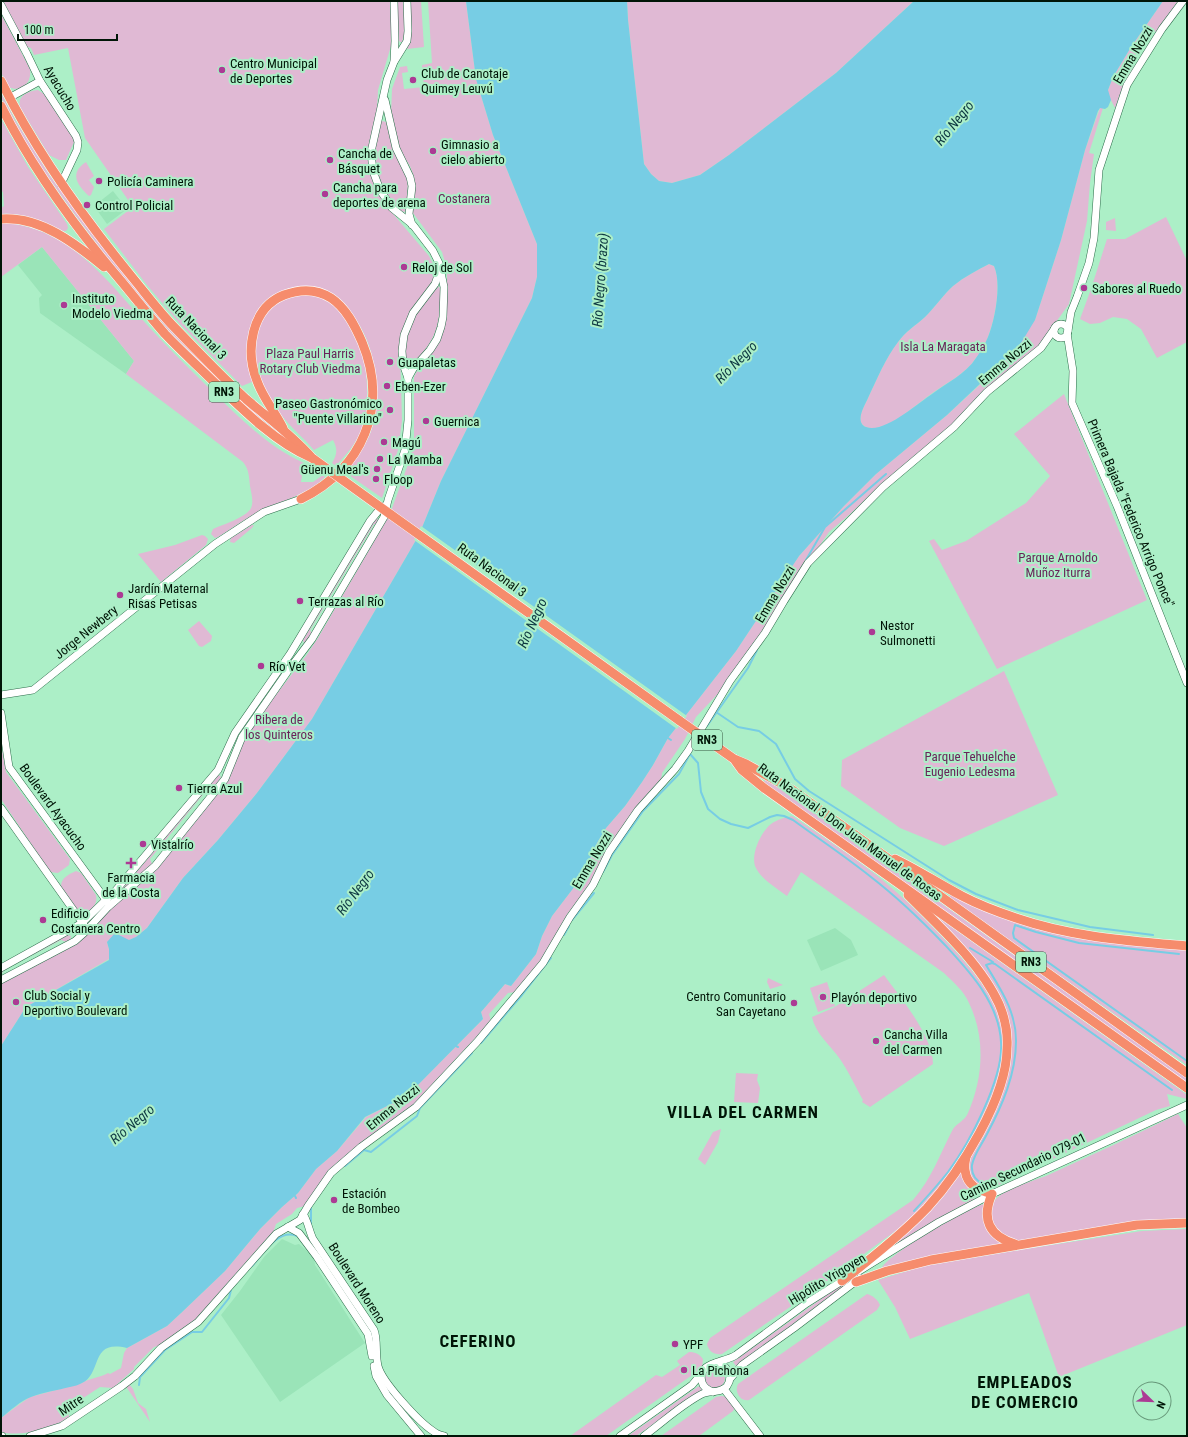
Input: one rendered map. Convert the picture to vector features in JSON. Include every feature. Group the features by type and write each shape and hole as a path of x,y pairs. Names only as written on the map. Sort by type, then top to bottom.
{"highway":[{"name":"Ruta Nacional 3","path":"1,81 9,98 43,155 112,253 174,327 245,398 302,447 312,458 734,759"},
{"name":"Ruta Nacional 3","path":"1,106 32,163 72,220 166,335 239,406 280,440 298,452 312,458"},
{"path":"1,218 19,219 61,235 122,282"},
{"path":"286,433 267,402 257,380 252,360 252,337 260,317 271,303 290,292 305,290 331,298 342,308 357,331 365,350 370,369 373,402 366,430 359,446 351,458 325,484 301,499"},
{"name":"Ruta Nacional 3 Don Juan Manuel de Rosas","path":"734,759 791,789 1187,1073"},
{"name":"Ruta Nacional 3 Don Juan Manuel de Rosas","path":"734,759 742,770 764,788 1187,1088"},
{"path":"874,850 916,869 963,896 1015,918 1084,936 1187,946"},
{"path":"890,877 966,956 994,996 1002,1015 1008,1049 1003,1077 991,1108 965,1160 964,1166 967,1180 974,1188 992,1194 987,1207 987,1214 989,1226 995,1235 1018,1245"},
{"path":"842,1281 898,1236 926,1208 957,1169 973,1144"},
{"path":"856,1282 887,1271 931,1260 1137,1225 1187,1223"}],"main road":[{"path":"394,1 394,62"},
{"path":"407,1 408,31 406,41 394,62 387,80 371,152 373,171 380,190 392,208 413,226 433,252 439,263 444,287 441,327 437,339 430,350 413,369 408,378"},
{"name":"Emma Nozzi","path":"1045,343 1065,337 1068,332 1071,312 1089,263 1094,238 1099,170 1127,85 1162,30 1183,1"},
{"name":"Ayacucho","path":"1,5 28,54 40,82 76,136 78,142 77,150 62,184"},
{"path":"9,98 40,82"},
{"path":"384,96 396,148 410,177 412,186 409,214 413,226"},
{"path":"1,968 82,923 155,866 225,779 242,737 290,668 312,640 384,517 386,505 405,450 408,420 408,378 403,364 402,351 404,335 413,313 435,284 440,270"},
{"name":"Emma Nozzi","path":"122,1386 135,1376 161,1348 202,1318 276,1234 300,1220 331,1173 361,1147 416,1107 477,1042 543,963 570,916 593,886 609,852 638,810 675,769 688,751 730,681 765,633 808,563 883,487 954,427 987,392 1041,348 1056,327 1071,312"},
{"path":"1059,338 1055,334 1056,327 1062,324 1066,327 1068,332"},
{"name":"Primera Bajada \"Federico Arrigo Ponce\"","path":"1068,332 1069,350 1073,371 1072,403 1117,506 1187,682"},
{"name":"Primera Bajada \"Federico Arrigo Ponce\"","path":"1059,338 1069,350"},
{"name":"Jorge Newbery","path":"1,695 33,690 215,544 264,512 301,499"},
{"path":"1,980 75,941 88,929 121,884 218,770 235,734 293,650 370,521 379,510 386,505"},
{"name":"Boulevard Ayacucho","path":"1,713 9,767 107,903"},
{"path":"1,808 82,923 88,929"},
{"name":"Camino Secundario 079-01","path":"875,1262 939,1222 992,1194 1184,1106"},
{"name":"Boulevard Moreno","path":"303,1214 306,1218 313,1239 374,1330 378,1365 384,1380 424,1424 432,1431 444,1436"},
{"name":"Boulevard Moreno","path":"288,1226 299,1233 309,1244 368,1334 375,1371 380,1384 394,1404 421,1436"},
{"name":"Hipólito Yrigoyen","path":"716,1363 727,1360 736,1355 802,1307 875,1262"},
{"name":"Hipólito Yrigoyen","path":"730,1379 742,1365 856,1282 875,1262"},
{"path":"620,1436 685,1390 708,1365 716,1363 723,1365 726,1368 730,1379 724,1389 717,1392 707,1392 689,1402 644,1436"},
{"path":"702,1373 703,1385 713,1392"},
{"name":"Mitre","path":"30,1436 62,1426 122,1386"},
{"path":"724,1389 760,1436"}],"shaded area":[{"path":"113,191 127,209 107,224 94,206"},
{"name":"Instituto Modelo Viedma","path":"42,247 134,361 126,374 40,313 39,298 42,295 18,265"},
{"path":"835,928 851,940 858,955 821,971 807,940"},
{"path":"282,1239 295,1245 299,1244 314,1257 315,1265 365,1343 280,1402 221,1315 264,1257"}],"green space":[{"path":"3,1 391,1 391,46 378,90 377,111 369,143 369,169 377,191 383,202 429,256 433,264 434,278 432,284 419,300 400,359 402,421 398,450 382,498 346,473 370,434 374,421 377,390 373,359 368,344 355,319 307,287 296,287 285,290 276,295 261,309 251,328 247,350 252,382 242,386 180,324 147,285 104,229 133,207 85,138 68,48 34,55 31,48 27,47"},
{"path":"398,1 404,1 405,32 402,42 398,39"},
{"path":"410,1 421,1 424,47 407,49 409,43"},
{"name":"Costanera","path":"428,1 466,1 476,79 493,135 537,244 537,277 532,298 441,481 419,535 312,719 257,793 218,840 183,878 147,928 136,937 129,940 107,942 109,959 26,1007 1,1046 1,983 77,944 111,909 157,868 227,782 244,738 318,638 390,514 411,456 414,439 414,377 421,364 432,352 447,286 447,269 442,252 413,213 415,186 414,177 410,166 399,149 391,114 392,89 400,67 407,66 408,72 402,73 404,89 424,87 422,65 432,63"},
{"path":"627,1 914,1 836,73 729,155 700,175 672,183 659,181 651,174 644,164"},
{"path":"1163,1 1178,1 1157,31 1149,34 1134,57 1134,66 1124,84 1115,108 1108,94 1113,77 1131,47"},
{"path":"1,14 30,69 28,82 22,88 13,89 8,87 1,72"},
{"path":"38,90 44,94 73,137 74,142 66,160 59,160 49,155 20,107 20,100 24,95"},
{"path":"1,93 15,120 50,176 110,257 170,330 243,401 285,438 241,403 169,331 108,258 36,160 13,121 1,97"},
{"path":"1100,108 1103,108 1089,153 1094,154 1087,221 1069,304 1038,347 954,423 886,480 829,532 784,597 730,681 696,717 685,739 662,773 661,781 589,887 568,913 541,961 516,992 508,993 489,1014 491,1021 414,1104 357,1146 305,1206 297,1208 292,1214 276,1224 273,1233 199,1317 158,1346 154,1347 134,1367 134,1369 113,1388 100,1387 68,1408 69,1417 54,1425 27,1433 1,1432 1,1418 30,1397 82,1383 108,1373 110,1374 121,1368 124,1353 127,1348 167,1326 181,1313 225,1271 260,1229 298,1193 316,1169 337,1151 366,1117 407,1096 483,1019 481,1012 505,984 511,986 536,954 542,936 552,916 581,878 597,843 606,828 625,806 642,782 668,738 736,651 799,556 843,507 876,474 947,415 999,367 1035,320 1061,240 1085,150"},
{"path":"1,119 28,167 67,224 68,228 66,231 25,216 1,214 1,208 4,206 3,192 1,191"},
{"path":"380,122 386,122 393,147 408,177 407,205 405,212 399,210 388,198 377,171 375,148"},
{"path":"86,162 94,176 89,180 94,187 91,195 89,196 81,188 76,175 81,166"},
{"path":"1166,217 1187,261 1187,342 1157,358 1141,329 1127,319 1113,317 1100,323 1090,324 1080,319 1107,239 1125,239"},
{"path":"1115,218 1116,231 1106,230 1106,222"},
{"path":"1,223 11,223 28,227 49,235 68,246 85,259 102,275 168,347 253,430 277,448 304,463 301,482 313,482 323,475 325,477 311,488 257,513 215,538 211,534 213,529 240,518 251,508 252,497 248,473 243,462 126,374 134,361 42,247 1,277"},
{"name":"Isla La Maragata","path":"989,264 994,266 996,273 997,302 991,330 987,340 972,364 900,417 882,426 873,428 863,425 861,421 861,413 885,362 901,338 925,317 953,286"},
{"path":"439,286 439,312 433,337 419,358 415,361 409,362 406,359 405,349 409,329 425,301"},
{"name":"Plaza Paul Harris Rotary Club Viedma","path":"300,294 322,298 342,312 359,342 364,359 367,378 366,413 360,433 347,453 336,466 332,463 336,452 336,446 333,440 314,450 279,412 265,387 259,373 256,359 255,345 257,331 263,318 272,306 278,302 285,298"},
{"name":"Parque Arnoldo Muñoz Iturra","path":"1064,394 1147,600 997,669 929,541 934,539 942,550 966,541 1026,503 1050,476 1014,434"},
{"path":"376,518 378,519 376,524 374,524 310,630 312,634 306,643 304,643 303,640"},
{"path":"254,525 252,528 234,543 230,542 231,538"},
{"path":"202,535 208,539 206,545 161,582 138,554 175,545"},
{"path":"199,621 212,636 211,641 202,647 199,646 188,630"},
{"name":"Parque Tehuelche Eugenio Ledesma","path":"1004,671 1058,795 944,846 900,828 841,786 842,760"},
{"path":"1,744 6,772 70,859 69,865 58,873 50,872 1,799"},
{"path":"219,775 221,777 213,790 210,786 150,859 152,864 118,894 217,776"},
{"path":"765,780 769,781 1187,1078 1187,1084 766,785 764,782"},
{"path":"792,816 845,852 885,882 918,912 964,961 990,996 998,1014 1001,1023 1003,1040 1002,1067 997,1084 968,1146 937,1191 913,1217 832,1278 722,1354 717,1354 712,1352 708,1347 707,1344 710,1338 913,1200 920,1192 930,1175 953,1129 967,1116 977,1086 979,1072 980,1044 974,1016 964,995 944,973 801,872 787,896 757,871 754,855 760,837 774,822"},
{"path":"76,871 81,873 96,895 95,904 85,914 79,913 61,886 62,881 68,875"},
{"path":"951,895 1047,932 1080,939 1187,949 1187,1065 972,914 949,897"},
{"path":"936,916 1187,1095 1187,1099 1167,1094 1170,1106 1156,1110 987,1190 973,1184 969,1173 968,1160 1009,1069 1012,1040 1003,1001 979,965"},
{"path":"67,935 71,936 70,940 66,942 61,940 4,970 1,975 1,969"},
{"path":"884,975 907,1005 922,1029 932,1053 933,1064 870,1107 862,1102 863,1100 846,1069 816,1028 812,1017 833,1008"},
{"path":"768,978 783,985 770,989 767,982"},
{"name":"Playón deportivo","path":"827,982 835,1006 818,1012 810,988"},
{"path":"736,1073 758,1074 757,1080 760,1088 758,1103 734,1102"},
{"path":"1178,1114 1187,1128 1187,1221 1021,1242 1005,1236 994,1225 991,1214 992,1206 1002,1194 1020,1185 1046,1176"},
{"path":"721,1129 718,1142 705,1165 698,1159 713,1132"},
{"path":"959,1171 976,1193 974,1199 935,1221 893,1248 891,1246"},
{"path":"983,1204 989,1233 1002,1245 881,1269 887,1262 912,1243 944,1223"},
{"path":"1187,1229 1187,1325 1059,1377 1029,1293 910,1339 895,1307 878,1280 924,1266 1013,1251 1142,1231"},
{"path":"853,1281 845,1289 736,1366 733,1362 842,1284"},
{"path":"867,1294 879,1303 880,1305 877,1310 749,1400 741,1398 737,1393 738,1384"},
{"path":"689,1352 694,1352 703,1359 702,1368 606,1436 570,1436 656,1375 662,1377 680,1365 677,1361"},
{"path":"715,1368 722,1371 725,1378 722,1385 715,1388 708,1385 705,1378 708,1371"},
{"path":"129,1384 133,1389 138,1403 146,1409 150,1422 127,1388 126,1386"},
{"path":"699,1386 702,1390 636,1436 628,1436"},
{"path":"716,1397 728,1397 735,1407 733,1411 699,1436 661,1436"}],"water":[{"path":"466,1 627,1 644,164 651,174 659,181 672,183 700,175 729,155 836,73 914,1 1163,1 1131,47 1113,77 1108,90 1111,100 1108,107 1105,109 1100,108 1098,111 1085,150 1061,240 1035,320 1018,348 947,415 876,474 843,507 799,556 736,651 668,738 642,782 625,806 606,828 597,843 581,878 552,916 542,936 536,954 511,986 505,984 481,1012 483,1019 407,1096 365,1117 337,1151 316,1169 298,1193 260,1229 225,1271 167,1326 127,1348 107,1348 98,1358 93,1372 82,1383 31,1397 1,1418 1,1046 26,1007 109,960 109,949 107,942 115,933 129,940 136,937 147,928 183,878 218,840 257,793 312,719 419,535 441,481 532,298 537,277 537,244 493,135 476,79","holes":["989,264 994,266 997,282 997,302 991,330 980,353 972,364 956,378 891,422 873,428 863,425 861,421 861,413 885,362 901,338 925,317 953,286"]}],"pier":[{"path":"421,526 687,716 677,729 414,540"}],"waterway":[{"path":"806,560 825,527 886,474"},
{"path":"707,726 748,668 757,650"},
{"path":"716,712 738,727 759,731 776,744 795,779 809,791 949,880 976,894 1018,910 1090,927 1153,935"},
{"path":"690,754 698,763 701,792 708,809 720,819 731,824 748,828 777,815 793,820 862,870 909,910 964,966 982,989 989,1001 995,1014 1001,1042 997,1074 991,1092 984,1110 966,1145 948,1172 914,1211"},
{"path":"603,872 612,855 643,811 679,774 690,754"},
{"path":"575,886 578,889"},
{"path":"572,920 594,893"},
{"path":"1179,954 1079,943 1015,925 1013,933 1014,938 1187,1061"},
{"path":"564,935 569,926"},
{"path":"970,948 993,962"},
{"path":"481,1043 551,958"},
{"path":"983,1184 974,1176 972,1165 976,1153 1003,1101 1014,1066 1016,1041 1013,1020 1007,1001 986,965 992,963 995,964 1172,1090"},
{"path":"345,1166 364,1150 371,1152 417,1116 420,1108 472,1053"},
{"path":"311,1207 311,1224"},
{"path":"252,1266 266,1249 277,1239 290,1234 297,1236"},
{"path":"139,1385 140,1377 165,1350 192,1332 202,1332 229,1298 231,1290"}],"place":[{"name":"Centro Municipal de Deportes","path":"222,70"},
{"name":"Club de Canotaje Quimey Leuvú","path":"413,80"},
{"name":"Gimnasio a cielo abierto","path":"433,151"},
{"name":"Cancha de Básquet","path":"330,160"},
{"name":"Policía Caminera","path":"99,181"},
{"name":"Cancha para deportes de arena","path":"325,194"},
{"name":"Control Policial","path":"87,205"},
{"name":"Reloj de Sol","path":"404,267"},
{"name":"Sabores al Ruedo","path":"1084,288"},
{"name":"Instituto Modelo Viedma","path":"64,305"},
{"name":"Guapaletas","path":"390,362"},
{"name":"Eben-Ezer","path":"387,386"},
{"name":"Paseo Gastronómico \"Puente Villarino\"","path":"390,410"},
{"name":"Guernica","path":"426,421"},
{"name":"Magú","path":"384,442"},
{"name":"La Mamba","path":"380,459"},
{"name":"Güenu Meal's","path":"377,469"},
{"name":"Floop","path":"376,479"},
{"name":"Jardín Maternal Risas Petisas","path":"120,595"},
{"name":"Terrazas al Río","path":"300,601"},
{"name":"Nestor Sulmonetti","path":"872,632"},
{"name":"Río Vet","path":"261,666"},
{"name":"Tierra Azul","path":"179,788"},
{"name":"Vistalrío","path":"143,844"},
{"name":"Farmacia de la Costa","path":"131,863"},
{"name":"Edificio Costanera Centro","path":"43,920"},
{"name":"Playón deportivo","path":"823,997"},
{"name":"Club Social y Deportivo Boulevard","path":"16,1002"},
{"name":"Centro Comunitario San Cayetano","path":"794,1003"},
{"name":"Cancha Villa del Carmen","path":"876,1041"},
{"name":"Estación de Bombeo","path":"334,1200"},
{"name":"YPF","path":"675,1344"},
{"name":"La Pichona","path":"684,1370"}],"district":[{"name":"VILLA DEL CARMEN","path":"743,1112"},
{"name":"CEFERINO","path":"478,1341"},
{"name":"EMPLEADOS DE COMERCIO","path":"1025,1392"}],"water label":[{"name":"Río Negro","path":"954,123"},
{"name":"Río Negro (brazo)","path":"600,280"},
{"name":"Río Negro","path":"736,362"},
{"name":"Río Negro","path":"532,623"},
{"name":"Río Negro","path":"355,892"},
{"name":"Río Negro","path":"132,1124"}],"park label":[{"name":"Ribera de los Quinteros","path":"279,726"}]}
